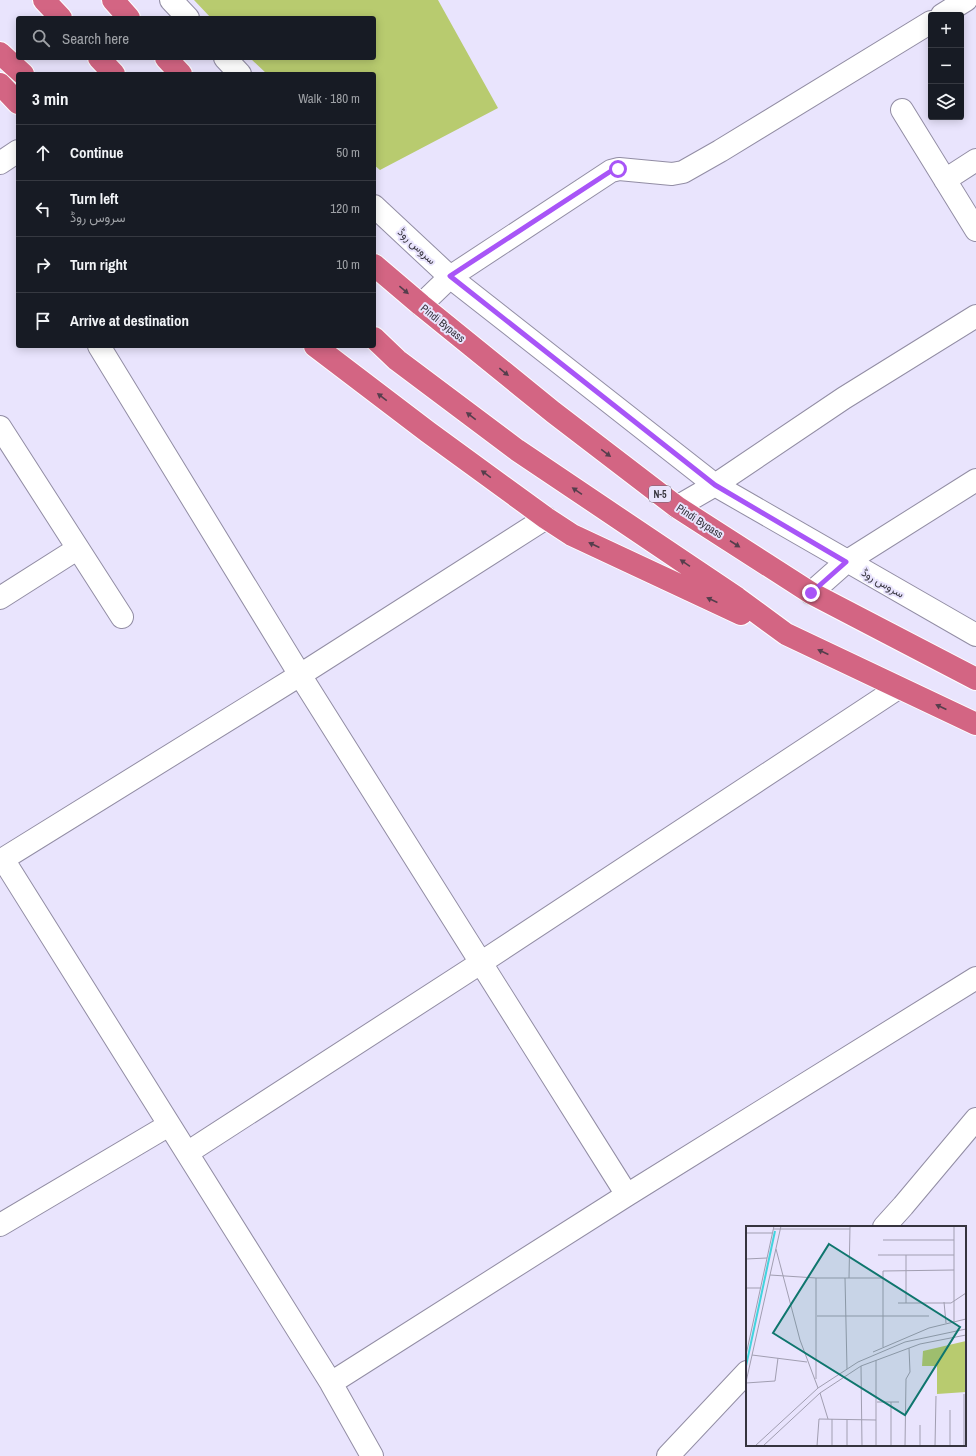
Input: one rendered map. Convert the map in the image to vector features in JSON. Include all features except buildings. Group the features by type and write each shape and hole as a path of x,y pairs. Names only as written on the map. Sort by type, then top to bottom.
{"highway":[{"path":"44,0 59,16"},
{"path":"113,0 127,16"},
{"path":"0,53 22,72"},
{"path":"101,60 112,72"},
{"path":"168,60 179,72"},
{"path":"0,84 16,100"},
{"name":"Pindi Bypass","path":"376,267 553,412 677,507 811,593 976,679"},
{"path":"376,340 397,360 517,450 730,594 786,634"},
{"path":"318,348 428,432 546,518 572,535 976,724"}],"street":[{"path":"171,0 186,16"},
{"path":"947,12 966,0"},
{"path":"421,305 450,276 611,171 618,169 672,174 683,172 727,147 928,24"},
{"path":"227,60 238,72"},
{"path":"902,110 976,230"},
{"path":"0,163 16,152"},
{"path":"945,180 976,160"},
{"name":"سروس روڈ","path":"376,208 450,276 715,485 846,562 976,635"},
{"path":"677,507 715,485 844,398 976,316"},
{"path":"100,348 300,675 482,962 627,1195"},
{"path":"0,427 122,617"},
{"path":"811,593 846,562 976,480"},
{"path":"372,1456 330,1383 187,1153 1,860 300,675 546,518"},
{"path":"0,598 77,549"},
{"path":"187,1153 482,962 898,688"},
{"path":"330,1383 627,1195 976,978"},
{"path":"885,1226 976,1119"},
{"path":"0,1225 169,1125"},
{"path":"668,1456 746,1373"}],"green space":[{"path":"194,0 438,0 498,108 380,170 376,167 376,72 265,72 252,60 376,60 376,16 209,16"}],"route":[{"path":"618,169 611,171 450,276 715,485 846,562 811,593"}]}
